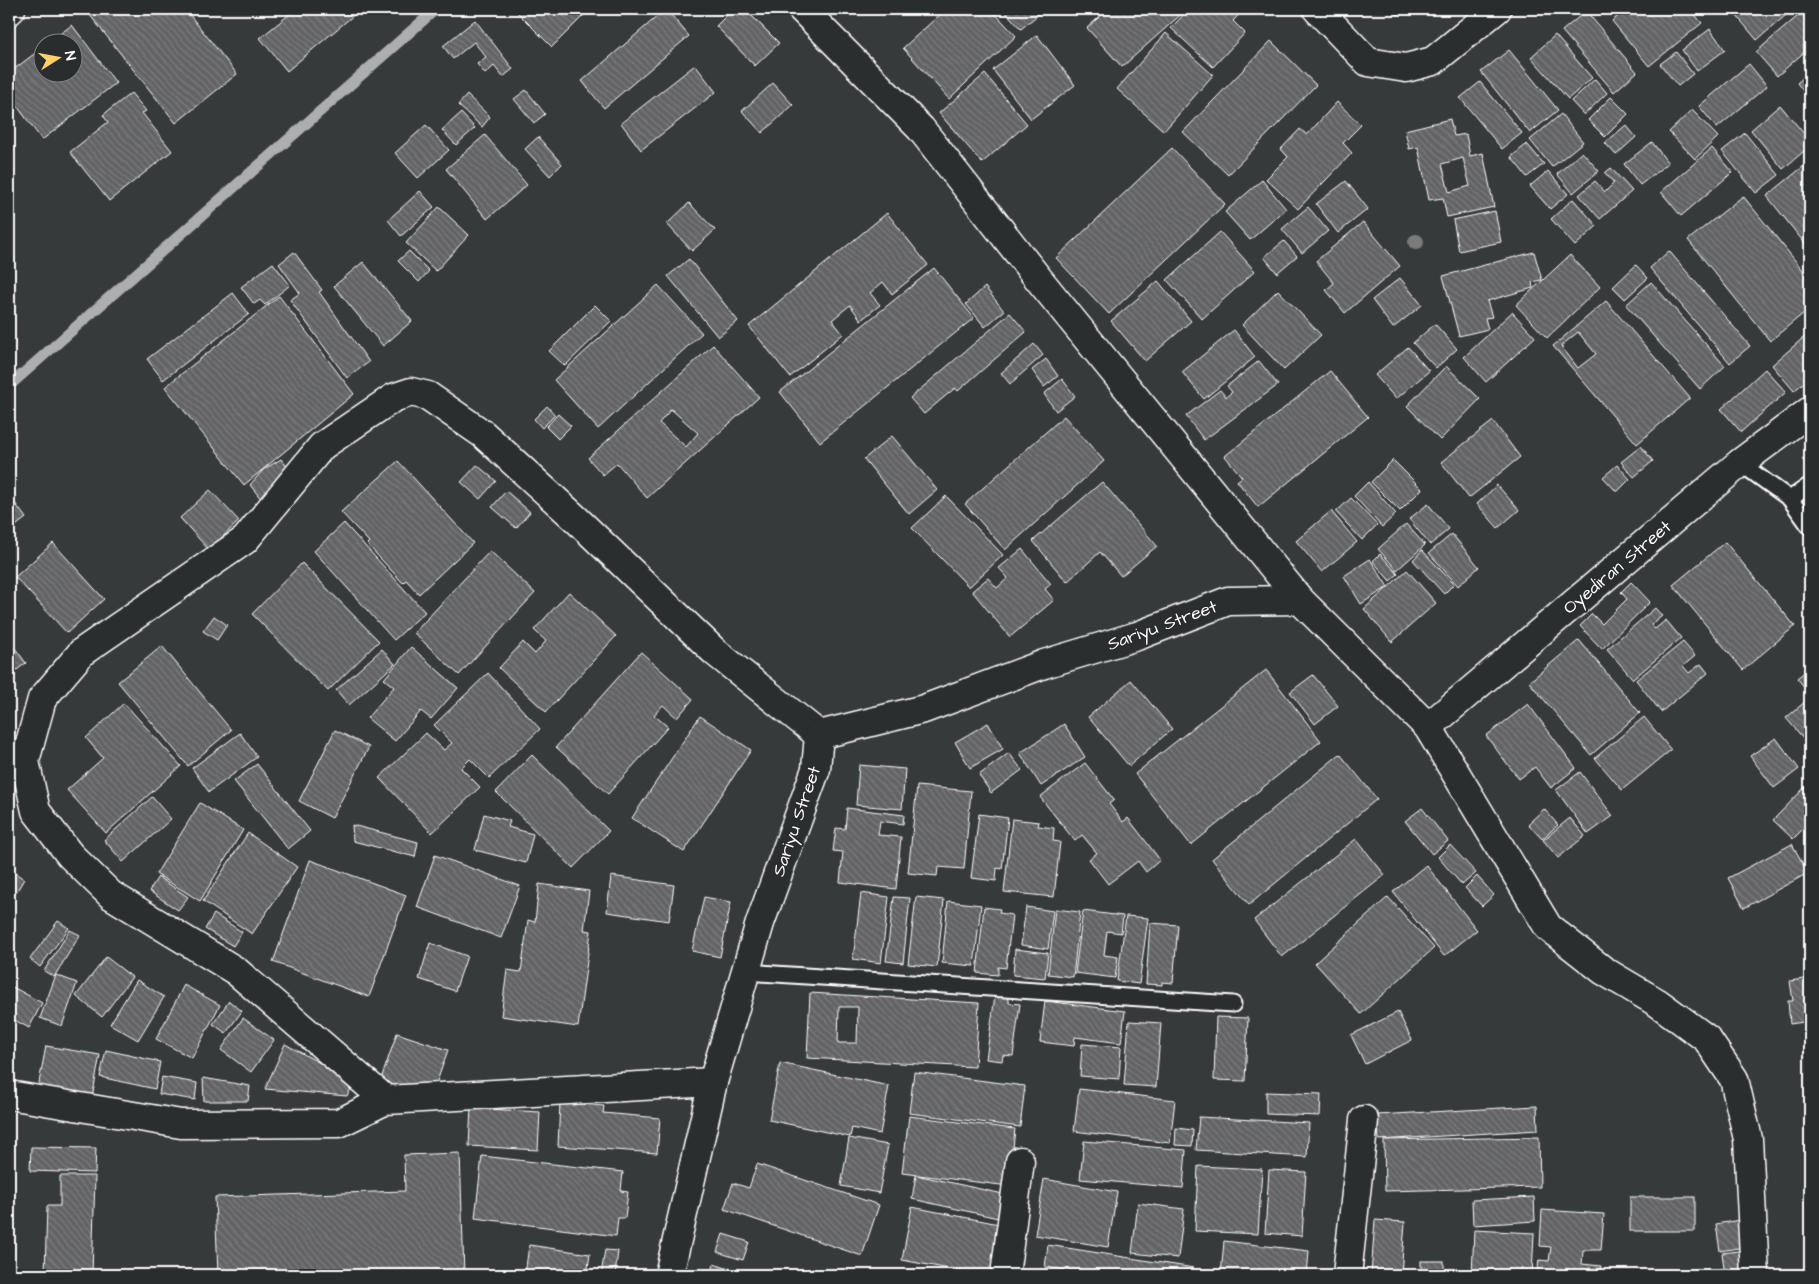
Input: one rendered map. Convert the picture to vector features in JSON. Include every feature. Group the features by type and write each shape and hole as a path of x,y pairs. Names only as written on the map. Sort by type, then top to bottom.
{"street":[{"path":"802,9 920,129 1300,600 1428,727 1548,927 1604,971 1658,1003 1707,1039 1734,1079 1748,1139 1754,1275"},
{"path":"1316,9 1368,62 1406,68 1433,60 1497,9"},
{"path":"386,1100 236,972 111,895 70,855 36,811 25,761 42,699 82,652 245,540 322,446 393,398 411,392 428,396 483,434 575,518 714,652 819,735"},
{"name":"Oyediran Street","path":"1428,727 1740,463 1810,411"},
{"name":"Sariyu Street","path":"669,1275 712,1082 760,923 816,769 819,735 924,710 1044,664 1137,636 1228,601 1300,600"},
{"path":"9,1095 181,1124 339,1123 386,1100 712,1082"},
{"path":"1346,1275 1364,1120"},
{"path":"1005,1275 1020,1161"}],"lane":[{"path":"1740,463 1790,499 1810,527"},
{"path":"1790,499 1810,485"},
{"path":"745,972 1233,1004"}],"building":[{"path":"96,9 185,9 237,74 176,123 89,14"},
{"path":"296,9 361,9 287,71 260,38"},
{"path":"514,9 590,9 552,47"},
{"path":"666,9 689,36 604,108 582,81"},
{"path":"733,9 745,9 779,43 755,66 716,26"},
{"path":"946,9 991,9 1016,36 949,99 903,48"},
{"path":"1003,9 1036,9 1040,13 1021,29"},
{"path":"1108,9 1187,9 1122,67 1087,28"},
{"path":"1189,9 1239,9 1242,11 1233,21 1245,33 1213,67 1171,28"},
{"path":"1393,9 1406,9 1398,15"},
{"path":"1627,9 1690,9 1702,23 1649,66 1612,21"},
{"path":"1731,9 1793,9 1757,40"},
{"path":"1806,9 1810,9 1810,47 1777,76 1756,52"},
{"path":"1586,11 1637,72 1614,92 1562,31"},
{"path":"475,20 513,69 503,77 494,66 485,74 477,64 486,57 474,42 453,59 443,46"},
{"path":"72,25 77,32 63,32"},
{"path":"1710,29 1725,50 1697,71 1682,50"},
{"path":"1166,33 1213,75 1164,131 1117,89"},
{"path":"1037,35 1075,85 1031,119 993,70"},
{"path":"1555,35 1592,78 1568,99 1531,57"},
{"path":"82,38 116,83 42,140 9,95 9,73 32,56 32,82 82,82"},
{"path":"1271,41 1316,85 1228,175 1183,132"},
{"path":"1509,50 1558,110 1530,133 1481,72"},
{"path":"1676,52 1693,74 1678,86 1660,64"},
{"path":"1749,64 1767,86 1717,128 1699,106"},
{"path":"695,65 716,92 641,150 621,123"},
{"path":"1810,72 1810,100 1797,83"},
{"path":"985,74 1027,124 982,163 939,113"},
{"path":"1595,79 1607,93 1584,115 1571,101"},
{"path":"1480,82 1522,133 1502,149 1460,98"},
{"path":"773,83 793,105 762,133 742,111"},
{"path":"526,90 545,114 534,123 514,99"},
{"path":"131,93 146,111 142,113 172,151 109,201 70,152 108,122 103,115"},
{"path":"467,95 490,117 482,127 458,105"},
{"path":"1611,97 1628,114 1605,137 1588,120"},
{"path":"1337,102 1361,125 1343,143 1352,153 1298,209 1266,179 1288,157 1281,149 1300,129 1307,135"},
{"path":"1780,105 1810,141 1810,146 1783,169 1751,130"},
{"path":"1692,110 1718,137 1695,159 1669,132"},
{"path":"461,113 475,128 456,145 442,130"},
{"path":"1561,114 1583,142 1552,167 1530,140"},
{"path":"1450,119 1454,136 1466,134 1470,156 1483,153 1494,207 1447,217 1443,198 1429,200 1418,147 1409,149 1405,130","holes":["1463,158 1470,186 1449,192 1442,164"]},
{"path":"426,125 449,150 418,178 395,153"},
{"path":"1626,125 1636,137 1616,155 1605,143"},
{"path":"1745,133 1779,175 1756,193 1722,151"},
{"path":"485,135 527,185 487,219 446,169"},
{"path":"538,137 562,164 550,176 525,149"},
{"path":"1652,142 1668,163 1640,185 1624,164"},
{"path":"1527,144 1544,164 1527,177 1511,157"},
{"path":"1172,148 1225,204 1109,314 1056,258"},
{"path":"1712,148 1733,172 1681,216 1661,192"},
{"path":"1582,152 1599,171 1573,193 1557,174"},
{"path":"1810,161 1810,250 1767,196"},
{"path":"1611,168 1632,191 1600,219 1579,195 1595,181 1605,192 1614,183 1605,173"},
{"path":"1548,171 1568,194 1550,209 1530,186"},
{"path":"1262,180 1286,209 1250,240 1225,212"},
{"path":"1346,181 1368,209 1338,233 1316,204"},
{"path":"420,191 434,207 401,236 388,220"},
{"path":"1743,196 1810,279 1810,308 1770,341 1688,240"},
{"path":"1573,199 1597,226 1575,246 1551,219"},
{"path":"689,203 715,230 692,251 667,224"},
{"path":"439,207 469,235 436,271 406,243"},
{"path":"1308,207 1328,231 1302,253 1282,229"},
{"path":"1495,211 1501,242 1459,251 1453,220"},
{"path":"887,213 928,265 892,294 883,282 870,293 880,305 861,320 850,305 832,320 843,334 790,377 749,326"},
{"path":"1363,222 1400,266 1345,313 1326,290 1334,283 1316,261"},
{"path":"1220,232 1255,271 1202,319 1167,280"},
{"path":"1284,241 1297,256 1277,273 1264,257"},
{"path":"409,251 429,271 419,282 398,261"},
{"path":"1669,251 1750,346 1730,363 1650,268"},
{"path":"294,252 322,290 319,292 369,362 347,378 290,300 300,293 279,264"},
{"path":"1534,252 1542,280 1532,282 1533,288 1487,301 1492,317 1485,318 1488,329 1459,336 1443,276"},
{"path":"1570,255 1600,287 1547,338 1516,305"},
{"path":"689,259 738,321 718,337 668,276"},
{"path":"363,262 412,321 383,346 334,286"},
{"path":"273,263 290,285 265,305 260,300 254,304 241,287"},
{"path":"1636,265 1648,278 1625,299 1613,287"},
{"path":"934,268 974,318 820,442 780,392"},
{"path":"1400,278 1422,305 1393,328 1372,300"},
{"path":"1158,281 1191,321 1145,361 1111,321"},
{"path":"1651,282 1725,366 1700,389 1626,305"},
{"path":"658,285 702,333 598,429 554,380"},
{"path":"985,287 1004,311 985,327 966,304"},
{"path":"1278,290 1321,335 1284,370 1242,325"},
{"path":"233,293 249,314 163,380 147,359"},
{"path":"279,296 354,394 244,485 165,387"},
{"path":"1606,301 1690,398 1637,444 1553,346","holes":["1578,332 1596,354 1578,368 1561,346"]},
{"path":"595,305 611,321 565,366 549,351"},
{"path":"1512,312 1535,337 1486,382 1464,357"},
{"path":"1010,313 1026,332 958,391 955,388 924,414 910,398"},
{"path":"1435,324 1457,349 1436,368 1413,343"},
{"path":"1234,330 1255,357 1204,399 1182,372"},
{"path":"1810,332 1810,377 1794,391 1772,365"},
{"path":"1034,344 1043,355 1010,384 1001,373"},
{"path":"713,345 759,397 647,498 617,463 603,475 588,458","holes":["671,409 698,433 686,447 659,423"]},
{"path":"1408,347 1429,371 1396,399 1375,375"},
{"path":"1046,359 1058,376 1044,387 1032,370"},
{"path":"1259,361 1278,385 1204,440 1186,416 1220,390 1226,397 1232,392 1227,386"},
{"path":"1446,366 1480,399 1440,440 1407,406"},
{"path":"1765,369 1786,392 1741,432 1721,409"},
{"path":"1330,371 1368,417 1258,507 1237,481 1242,477 1225,456"},
{"path":"1062,379 1075,396 1056,411 1044,394"},
{"path":"547,406 555,415 542,428 534,419"},
{"path":"558,414 571,426 558,439 546,427"},
{"path":"1064,416 1104,461 1005,550 965,504"},
{"path":"1493,421 1520,457 1469,498 1441,462"},
{"path":"892,436 937,490 909,514 864,459"},
{"path":"1641,446 1653,461 1634,477 1621,462"},
{"path":"1810,453 1810,470 1802,459"},
{"path":"281,459 293,474 262,500 250,485 263,470"},
{"path":"1393,460 1422,489 1400,511 1371,482"},
{"path":"398,461 473,543 419,594 406,580 403,583 341,512"},
{"path":"477,465 496,481 480,499 461,482"},
{"path":"1617,465 1630,479 1617,492 1603,477"},
{"path":"1102,482 1157,546 1121,576 1100,552 1067,582 1033,541"},
{"path":"1368,482 1396,514 1382,527 1354,496"},
{"path":"1497,485 1519,510 1498,528 1477,504"},
{"path":"210,490 239,521 209,550 180,518"},
{"path":"506,491 530,512 516,528 492,507"},
{"path":"9,495 26,518 9,531"},
{"path":"946,496 1003,555 969,587 912,528"},
{"path":"1351,498 1377,525 1362,540 1336,512"},
{"path":"1428,504 1449,529 1430,545 1409,519"},
{"path":"1331,511 1357,542 1322,572 1296,541"},
{"path":"344,523 425,612 394,640 314,551"},
{"path":"1406,524 1425,545 1397,570 1378,549"},
{"path":"1452,534 1479,567 1458,586 1429,553"},
{"path":"1725,542 1795,626 1743,670 1673,585"},
{"path":"53,543 104,599 67,633 15,577"},
{"path":"1022,549 1051,584 1045,589 1054,600 1010,637 972,591 988,578 997,588 1008,578 999,568"},
{"path":"1422,550 1454,584 1444,594 1413,560"},
{"path":"490,551 535,593 459,675 414,633"},
{"path":"1380,554 1398,574 1390,581 1373,561"},
{"path":"1370,559 1388,587 1361,604 1344,576"},
{"path":"302,563 379,641 328,691 252,614"},
{"path":"1407,570 1436,603 1392,642 1364,609"},
{"path":"1631,582 1650,602 1602,649 1580,626 1592,614 1602,624 1627,599 1621,592"},
{"path":"569,592 616,636 546,712 499,668 523,642 535,654 546,641 534,630"},
{"path":"1655,608 1662,616 1651,625 1655,629 1666,620 1681,638 1633,679 1607,649"},
{"path":"214,616 227,625 217,640 203,631"},
{"path":"9,640 26,663 9,676"},
{"path":"1579,640 1640,713 1591,755 1529,682"},
{"path":"1683,642 1695,656 1683,666 1689,673 1701,664 1708,673 1661,712 1636,680"},
{"path":"162,646 231,730 188,766 118,682"},
{"path":"411,647 458,688 431,719 421,711 395,741 367,718 394,687 384,679"},
{"path":"382,649 395,664 349,705 336,690"},
{"path":"641,652 693,699 677,718 663,705 654,715 668,727 608,794 556,747"},
{"path":"1810,668 1810,694 1797,678"},
{"path":"1266,670 1321,741 1191,845 1135,774"},
{"path":"488,673 540,729 489,778 470,759 461,768 480,787 432,833 379,778 426,733 444,750 452,743 434,725"},
{"path":"1313,675 1338,706 1315,724 1290,692"},
{"path":"1131,680 1172,729 1129,766 1088,717"},
{"path":"1807,700 1810,704 1810,746 1786,718"},
{"path":"124,703 181,766 106,833 67,790 103,758 86,738"},
{"path":"1528,704 1576,768 1551,788 1535,767 1519,779 1486,736"},
{"path":"700,716 751,750 684,852 632,818"},
{"path":"1644,717 1671,750 1622,790 1595,758"},
{"path":"988,723 1003,749 970,768 955,742"},
{"path":"1064,724 1085,757 1041,786 1020,753"},
{"path":"335,730 369,747 332,818 299,801"},
{"path":"240,733 257,757 209,792 192,768"},
{"path":"1776,738 1799,769 1774,788 1750,756"},
{"path":"1009,753 1022,770 991,793 979,775"},
{"path":"1340,754 1377,799 1249,905 1212,859"},
{"path":"532,755 609,831 573,868 496,792"},
{"path":"1085,763 1114,800 1109,804 1123,822 1128,818 1160,860 1146,872 1138,861 1108,884 1089,859 1097,853 1082,835 1075,841 1040,797"},
{"path":"257,764 310,831 288,849 234,781"},
{"path":"859,765 905,769 902,809 856,805"},
{"path":"1580,772 1613,816 1588,834 1556,790"},
{"path":"1808,784 1810,785 1810,822 1793,839 1773,820"},
{"path":"917,786 971,791 964,869 938,867 937,876 908,873"},
{"path":"152,797 171,819 123,862 104,840"},
{"path":"200,803 243,830 200,901 156,874"},
{"path":"847,808 904,815 903,824 880,821 878,835 901,837 896,889 840,882 843,852 833,851 836,828 845,829"},
{"path":"1422,808 1448,841 1432,854 1405,821"},
{"path":"1544,809 1558,825 1542,839 1528,824"},
{"path":"484,814 510,821 508,827 533,834 526,863 475,850"},
{"path":"979,814 1008,818 1002,869 997,868 996,881 971,878"},
{"path":"1570,818 1585,836 1558,858 1543,840"},
{"path":"1012,819 1039,822 1038,826 1054,828 1053,841 1060,842 1054,897 1004,892"},
{"path":"352,825 418,842 415,857 353,841"},
{"path":"248,833 297,867 252,934 203,901"},
{"path":"1356,839 1385,875 1282,957 1254,920"},
{"path":"1792,844 1808,873 1744,908 1728,878"},
{"path":"1450,845 1476,873 1462,885 1438,857"},
{"path":"435,855 520,886 501,938 417,907"},
{"path":"310,860 406,895 369,997 273,962"},
{"path":"1426,865 1477,930 1444,956 1393,892"},
{"path":"9,869 24,879 15,894 9,890"},
{"path":"611,876 674,885 669,921 607,912"},
{"path":"1477,876 1494,895 1482,906 1465,888"},
{"path":"158,877 188,897 178,910 149,891"},
{"path":"539,884 589,891 584,930 591,931 578,1027 501,1016 507,970 521,972 528,920 535,922"},
{"path":"861,893 889,897 881,963 853,959"},
{"path":"704,897 731,902 720,957 692,951"},
{"path":"894,897 910,898 903,963 886,961"},
{"path":"916,897 944,900 937,967 908,964"},
{"path":"1388,897 1434,948 1361,1014 1315,963"},
{"path":"948,901 981,905 974,966 942,963"},
{"path":"984,907 1000,909 999,913 1012,915 1006,968 998,967 998,975 977,973"},
{"path":"1026,907 1053,911 1048,949 1021,945"},
{"path":"1055,909 1080,912 1073,977 1048,974"},
{"path":"1083,911 1123,916 1121,933 1107,931 1104,955 1118,957 1115,978 1075,973"},
{"path":"214,914 242,932 233,946 205,929"},
{"path":"1126,916 1148,918 1139,984 1117,981"},
{"path":"58,921 69,928 40,967 30,959"},
{"path":"1150,923 1178,925 1173,983 1162,982 1162,985 1146,984"},
{"path":"70,930 80,935 54,977 44,971"},
{"path":"430,943 467,956 455,991 419,979"},
{"path":"1015,949 1048,953 1045,978 1013,975"},
{"path":"106,957 132,977 102,1017 76,996"},
{"path":"56,975 77,983 62,1026 40,1018"},
{"path":"1810,978 1810,1021 1790,1024 1788,1001 1793,1001 1790,981"},
{"path":"137,980 164,997 138,1040 110,1024"},
{"path":"9,985 42,1003 29,1028 9,1017"},
{"path":"184,985 220,1005 192,1058 156,1039"},
{"path":"810,993 979,1003 975,1067 807,1058","holes":["839,1007 858,1007 857,1043 838,1043"]},
{"path":"995,996 1009,998 1009,1003 1020,1004 1013,1056 1003,1055 1002,1061 986,1059"},
{"path":"229,1001 242,1011 226,1033 213,1024"},
{"path":"1045,1001 1125,1011 1121,1043 1075,1037 1074,1046 1040,1042"},
{"path":"1398,1012 1412,1040 1365,1064 1351,1035"},
{"path":"1216,1017 1248,1018 1245,1081 1214,1080"},
{"path":"243,1018 274,1040 251,1072 221,1050"},
{"path":"1129,1021 1161,1023 1156,1087 1124,1085"},
{"path":"397,1033 448,1050 434,1090 379,1085"},
{"path":"285,1044 355,1082 347,1096 265,1089"},
{"path":"1082,1044 1121,1047 1119,1079 1080,1076"},
{"path":"46,1046 100,1055 92,1098 38,1088"},
{"path":"106,1050 160,1062 155,1089 100,1077"},
{"path":"780,1063 889,1086 880,1134 852,1128 850,1137 769,1120"},
{"path":"914,1072 1025,1086 1020,1127 909,1113"},
{"path":"162,1077 197,1083 195,1100 159,1094"},
{"path":"203,1078 250,1086 248,1101 204,1101"},
{"path":"1079,1089 1175,1100 1170,1143 1074,1131"},
{"path":"1266,1092 1321,1094 1320,1116 1266,1114"},
{"path":"560,1102 604,1106 603,1113 660,1118 657,1153 558,1146"},
{"path":"1537,1106 1538,1130 1379,1140 1377,1115"},
{"path":"471,1108 540,1112 538,1150 469,1146"},
{"path":"909,1116 1015,1129 1009,1186 902,1173"},
{"path":"1199,1117 1309,1123 1307,1157 1196,1150"},
{"path":"1176,1128 1193,1130 1192,1146 1175,1145"},
{"path":"1539,1137 1540,1187 1385,1191 1384,1140"},
{"path":"849,1138 888,1145 879,1193 841,1186"},
{"path":"1084,1141 1186,1150 1183,1188 1080,1179"},
{"path":"31,1147 96,1148 95,1173 30,1171"},
{"path":"460,1153 464,1275 218,1275 215,1197 405,1191 404,1155"},
{"path":"482,1156 623,1172 621,1191 628,1192 625,1218 618,1218 616,1236 475,1218"},
{"path":"757,1164 879,1205 862,1256 724,1209 733,1183 749,1188"},
{"path":"1198,1166 1262,1169 1258,1234 1195,1231"},
{"path":"1269,1170 1306,1172 1302,1236 1265,1233"},
{"path":"916,1175 1003,1194 998,1218 912,1199"},
{"path":"60,1176 95,1176 92,1275 57,1275 57,1272 45,1272 47,1206 60,1206"},
{"path":"1044,1179 1117,1192 1108,1247 1035,1235"},
{"path":"1534,1197 1535,1221 1473,1225 1472,1200"},
{"path":"1630,1197 1695,1197 1695,1231 1630,1231"},
{"path":"1138,1203 1184,1209 1178,1258 1132,1253"},
{"path":"912,1207 999,1224 990,1275 981,1275 902,1260"},
{"path":"1542,1210 1604,1214 1601,1250 1583,1250 1582,1264 1601,1266 1600,1275 1537,1275 1539,1260 1549,1261 1551,1247 1540,1246"},
{"path":"1375,1220 1405,1222 1401,1275 1371,1275"},
{"path":"1740,1220 1744,1247 1720,1251 1716,1224"},
{"path":"1474,1230 1534,1233 1532,1275 1472,1275"},
{"path":"723,1234 749,1242 743,1260 717,1252"},
{"path":"1224,1241 1309,1251 1307,1275 1221,1275"},
{"path":"529,1245 590,1254 587,1275 525,1275"},
{"path":"1048,1245 1194,1268 1193,1275 1101,1275 1045,1267"},
{"path":"605,1250 618,1251 615,1275 601,1275"},
{"path":"1746,1250 1750,1275 1725,1275 1722,1253"},
{"path":"1421,1261 1444,1261 1444,1275 1421,1275"},
{"path":"714,1264 744,1274 744,1275 711,1275"},
{"path":"1065,1272 1086,1275 1064,1275"}],"waterway":[{"path":"9,386 436,9"}]}
